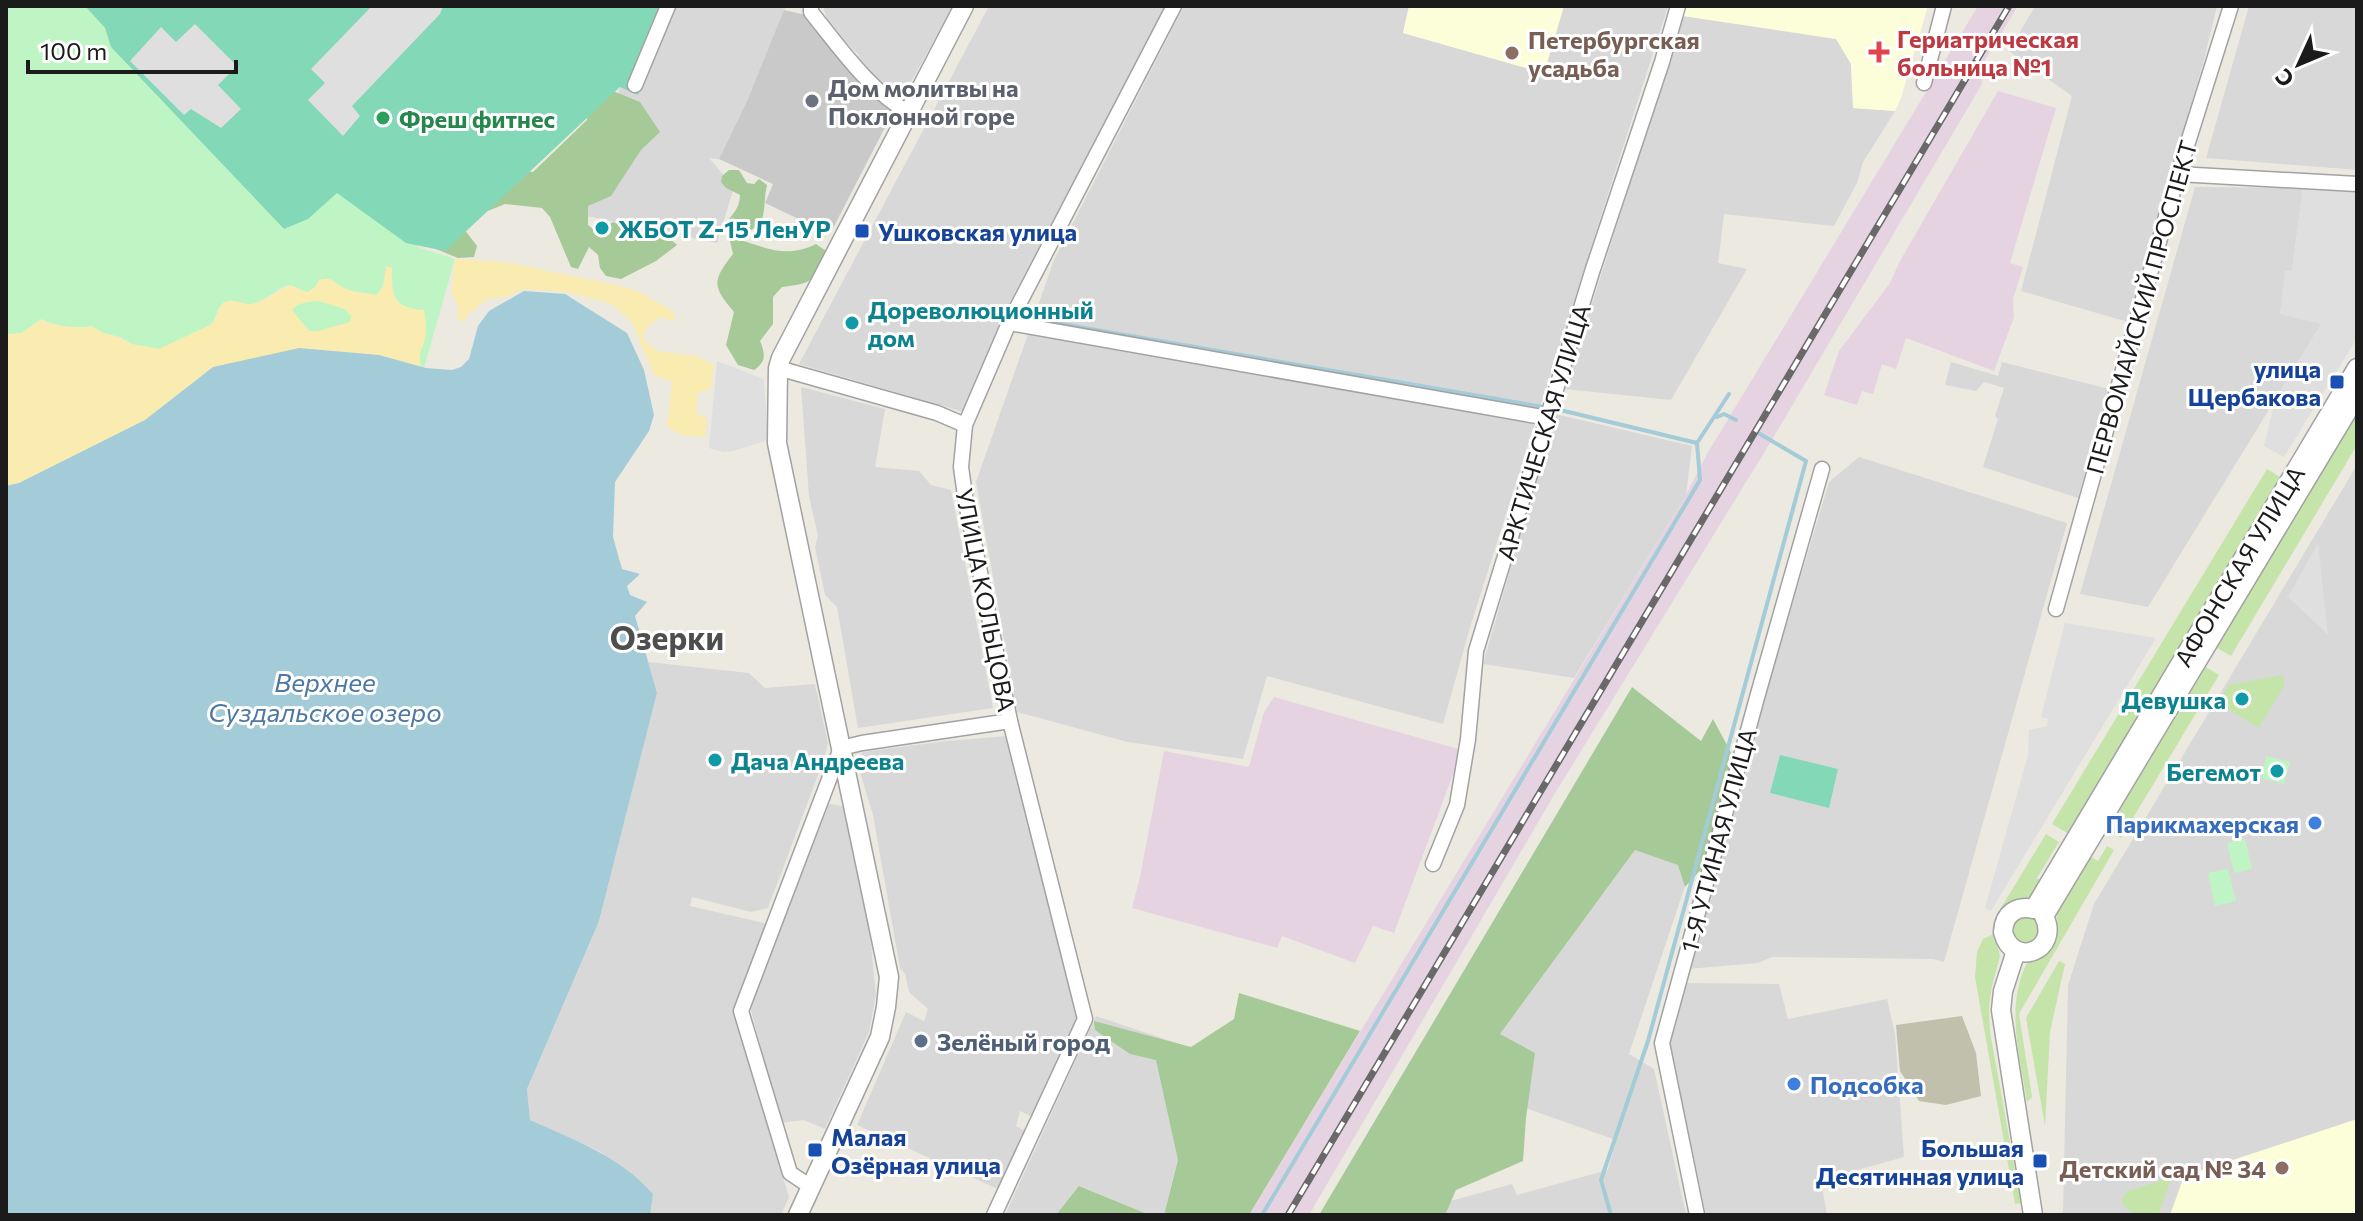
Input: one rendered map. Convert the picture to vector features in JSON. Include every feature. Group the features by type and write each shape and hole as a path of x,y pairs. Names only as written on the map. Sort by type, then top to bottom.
{"street":[{"path":"635,85 668,6"},
{"path":"811,6 811,12 852,64 895,105 909,113"},
{"path":"798,1215 880,1037 889,977 777,443 778,368 964,6"},
{"name":"УЛИЦА КОЛЬЦОВА","path":"994,1215 1085,1019 1010,721 966,503 961,467 965,425 1009,323 1174,6"},
{"name":"АРКТИЧЕСКАЯ УЛИЦА","path":"1433,864 1457,805 1468,739 1476,651 1678,6"},
{"path":"1924,83 1944,6"},
{"name":"ПЕРВОМАЙСКИЙ ПРОСПЕКТ","path":"2056,609 2178,174 2231,6"},
{"path":"2178,174 2357,184"},
{"path":"1009,323 1548,418"},
{"path":"778,368 937,413 965,425"},
{"name":"АФОНСКАЯ УЛИЦА","path":"2039,912 2357,368"},
{"name":"АФОНСКАЯ УЛИЦА","path":"2039,912 2357,395"},
{"name":"1-Я УТИНАЯ УЛИЦА","path":"1697,1215 1662,1043 1822,469"},
{"path":"841,748 1010,721"},
{"path":"811,1187 790,1173 741,1011 841,748"},
{"path":"2033,1215 2001,1010 2003,991 2016,951 2005,939 2003,924 2012,911 2019,908 2039,912"},
{"name":"АФОНСКАЯ УЛИЦА","path":"2016,951 2031,952 2043,944 2048,930 2039,912"}],"shaded area":[{"path":"372,6 443,6 440,14 352,106 360,116 343,136 308,100 325,83 311,69"},
{"path":"674,6 786,6 719,159 709,158 734,187 717,243 582,215 620,87"},
{"path":"823,6 953,6 905,93 893,95 856,61 859,55 829,26"},
{"path":"989,6 1166,6 1003,315 964,412 799,364"},
{"path":"1184,6 1409,6 1403,33 1544,73 1564,6 1668,6 1471,624 1443,724 1267,676 1243,759 1128,742 1017,712 976,482 1054,260"},
{"name":"Петербургская усадьба","path":"1409,6 1564,6 1544,73 1403,33"},
{"name":"Гериатрическая больница №1","path":"1686,6 1928,6 1895,111 1853,108 1851,64 1836,39 1683,16"},
{"path":"1978,6 2018,6 1982,65 1982,84 1770,443 1554,795 1309,1215 1249,1215 1686,495 1707,454"},
{"path":"2035,6 2217,6 2128,322 2021,291 2072,96 2009,51"},
{"path":"2249,6 2357,6 2357,170 2206,158"},
{"path":"784,10 806,15 849,67 893,112 830,234 765,203 773,184 719,159 747,101"},
{"path":"1683,16 1837,39 1851,64 1853,108 1895,111 1863,162 1857,183 1834,226 1724,214 1718,263 1747,269 1671,400 1565,389"},
{"path":"195,24 237,66 218,85 241,109 221,128 191,109 184,115 130,61 161,27 176,42"},
{"path":"613,91 640,102 660,132 641,150 611,196 588,206 588,225 597,232 613,222 632,230 644,241 666,235 677,245 656,261 621,279 606,276 600,268 598,255 589,247 578,269 571,267 550,217 542,208 505,204 470,218 464,229 477,246 474,257 458,258 419,242 495,169 533,172 587,120 588,102"},
{"path":"1998,91 2056,108 2010,263 2023,267 2013,299 2014,317 1994,371 1906,338 1896,369 1882,364 1873,394 1862,391 1857,405 1824,395 1839,351 1890,283"},
{"path":"729,170 739,170 747,183 754,184 759,179 767,185 761,220 743,234 741,240 778,251 797,251 816,244 826,251 812,279 782,287 773,297 773,324 760,341 764,357 754,370 738,365 726,345 734,312 717,283 733,254 726,223 740,199 740,195 721,182 722,176"},
{"path":"2195,187 2303,188 2292,271 2280,313 2322,323 2148,607 2080,594"},
{"path":"2303,188 2357,191 2357,338 2284,457 2264,446 2275,400 2321,324 2280,314 2285,271 2292,271"},
{"path":"717,361 764,379 768,440 733,451 709,448"},
{"path":"1951,362 1998,376 2002,362 2109,389 2078,498 1983,467 2004,388 1984,382 1976,391 1945,385"},
{"path":"801,387 885,409 875,467 919,471 931,485 951,490 993,708 858,728 837,607 825,595 815,547 818,536 809,496"},
{"path":"1555,414 1692,446 1686,495 1574,678 1483,664"},
{"path":"1859,457 2067,523 1944,962 1933,959 1772,957 1758,963 1688,969 1829,482"},
{"path":"2357,465 2357,1215 2063,1215 2068,985 2094,904"},
{"path":"2318,543 2328,635 2288,597"},
{"path":"2065,623 2156,638 1991,911 1985,908 2028,755 2029,730 2047,726 2048,719 2041,717"},
{"path":"648,662 749,673 765,688 815,684 828,743 768,908 751,912 692,897 690,906 764,923 768,930 734,1016 789,1197 781,1215 650,1215 653,1194 601,1152 530,1120 527,1089 599,921 657,693"},
{"path":"1632,687 1701,741 1713,719 1735,760 1706,864 1685,887 1678,865 1635,850 1500,1034 1535,1053 1523,1161 1456,1190 1445,1215 1319,1215"},
{"path":"1274,697 1462,750 1394,933 1373,926 1355,963 1282,936 1277,948 1132,908 1164,751 1249,767 1264,712"},
{"path":"1007,736 1077,1014 1073,1031 1033,1117 1020,1111 1016,1126 1026,1131 1000,1190 857,1125 906,1012 924,1021 928,1009 909,992 905,974 900,968 873,815 856,759 863,752"},
{"path":"829,804 849,807 870,934 876,995 869,1032 825,1129 804,1120 780,1123 750,1006"},
{"path":"1635,850 1691,868 1629,1054 1654,1069 1686,1215 1400,1215 1512,1184 1517,1195 1608,1170 1616,1140 1491,1096 1500,1034"},
{"path":"1682,983 1779,984 1788,1019 1887,999 1895,1034 1904,1157 1821,1180 1827,1215 1706,1215 1668,1035"},
{"path":"1239,993 1360,1031 1249,1215 1164,1215 1178,1160 1156,1060 1130,1054 1095,1030 1094,1021 1191,1047 1234,1019"},
{"path":"1096,1016 1191,1048 1178,1160 1164,1215 1150,1215 1080,1186 1056,1215 1005,1215"},
{"path":"1962,1016 1976,1053 1981,1096 1946,1105 1919,1101 1900,1071 1896,1025"},
{"name":"Детский сад № 34","path":"2357,1119 2357,1215 2170,1215 2184,1176"},
{"path":"1079,1186 1150,1215 1056,1215"}],"green space":[{"path":"6,6 85,6 105,28 111,47 284,229 308,219 353,178 420,248 455,259 424,368 421,367 420,352 426,332 424,310 406,307 396,299 392,268 386,266 383,286 377,295 349,290 328,279 319,280 308,292 290,285 252,304 225,302 210,325 159,349 132,344 91,326 66,326 42,319 21,333 6,334"},
{"name":"Фреш фитнес","path":"85,6 674,6 638,95 620,87 445,251 406,243 337,193 308,219 284,229 111,47 105,28"},
{"path":"318,301 345,309 351,316 350,322 309,331 292,310 300,304"},
{"path":"2357,414 2357,445 2231,656 2217,648"},
{"path":"2267,469 2282,478 2069,834 2052,824"},
{"path":"2206,667 2219,675 2121,838 2112,832 2123,814 2119,811"},
{"path":"2281,675 2284,686 2259,728 2218,703 2229,685"},
{"path":"1780,755 1838,769 1829,808 1770,793"},
{"path":"2266,756 2290,762 2284,784 2261,778"},
{"path":"2046,834 2059,842 2037,878 2040,880 2036,890 2029,897 2008,904 1999,911"},
{"path":"2245,839 2252,869 2234,873 2227,843"},
{"path":"2107,846 2114,850 2019,1014 2032,1097 2027,1102 2016,1032 2020,979 2027,963 2040,958 2052,946 2056,938 2057,913 2091,857 2098,861"},
{"path":"2228,869 2236,901 2215,906 2208,873"},
{"path":"2025,916 2035,920 2039,930 2035,940 2025,944 2015,940 2011,930 2015,920"},
{"path":"1994,934 2000,956 1989,1007 1990,1032 2021,1203 2015,1204 1975,977 1977,952 1983,939"},
{"path":"2059,961 2065,964 2050,1032 2045,1126 2026,1018"},
{"path":"2172,1177 2158,1215 2142,1215 2124,1206 2121,1200 2128,1191"}],"sand":[{"path":"455,259 504,262 612,284 637,291 674,312 674,321 659,317 644,331 644,340 657,351 696,356 714,365 711,389 698,393 696,412 707,419 705,437 682,435 667,427 672,382 654,375 632,323 612,304 567,292 524,289 507,297 488,299 469,313 464,322 457,319 459,308 451,292"},
{"path":"386,266 392,267 396,299 406,307 425,310 426,332 421,367 379,355 213,367 145,420 19,483 6,486 6,334 21,333 42,319 66,326 91,326 132,344 216,319 225,301 257,302 291,285 300,290 327,279 342,287 383,286"}],"water":[{"name":"Верхнее Суздальское озеро","path":"524,291 565,294 627,333 644,370 654,415 649,431 615,482 613,537 622,569 640,574 627,586 630,595 647,602 635,616 657,693 599,921 527,1089 530,1120 596,1150 626,1169 653,1194 650,1215 6,1215 6,486 19,483 145,420 213,367 299,348 379,355 426,368 452,370 461,367 469,359 478,326 489,311"}],"waterway":[{"path":"1044,321 1543,407"},
{"path":"1262,1215 1700,480 1697,443 1729,394"},
{"path":"1556,409 1697,443"},
{"path":"1717,417 1724,414 1736,420"},
{"path":"1611,1215 1601,1180 1648,1041 1806,461 1760,434"}],"railway":[{"path":"1288,1215 2009,6"}],"place":[{"name":"Гериатрическая больница №1","path":"1879,52"},
{"name":"Петербургская усадьба","path":"1512,53"},
{"name":"Дом молитвы на Поклонной горе","path":"812,101"},
{"name":"Фреш фитнес","path":"383,118"},
{"name":"ЖБОТ Z-15 ЛенУР","path":"602,228"},
{"name":"Ушковская улица","path":"862,231"},
{"name":"Дореволюционный дом","path":"852,323"},
{"name":"улица Щербакова","path":"2337,382"},
{"name":"Девушка","path":"2242,699"},
{"name":"Дача Андреева","path":"715,760"},
{"name":"Бегемот","path":"2277,771"},
{"name":"Парикмахерская","path":"2315,823"},
{"name":"Зелёный город","path":"921,1041"},
{"name":"Подсобка","path":"1794,1084"},
{"name":"Малая Озёрная улица","path":"815,1150"},
{"name":"Большая Десятинная улица","path":"2040,1161"},
{"name":"Детский сад № 34","path":"2282,1168"}],"district":[{"name":"Озерки","path":"667,637"}]}
